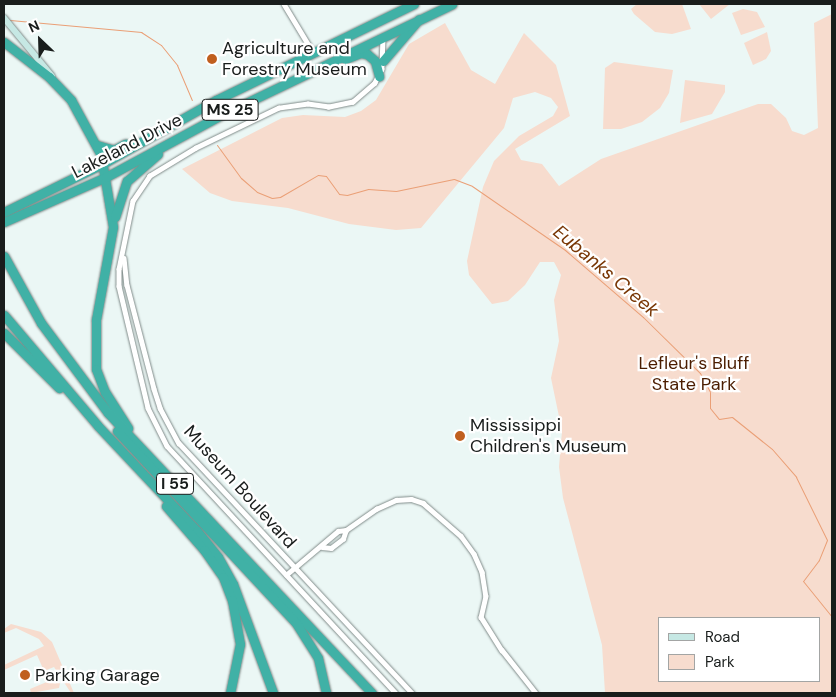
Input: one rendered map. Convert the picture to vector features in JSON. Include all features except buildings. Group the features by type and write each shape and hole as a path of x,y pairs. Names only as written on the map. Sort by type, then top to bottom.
{"highway":[{"name":"Lakeland Drive","path":"6,211 104,163 168,125 312,52 414,4"},
{"name":"Lakeland Drive","path":"7,221 106,177 183,135 383,34 452,4"},
{"path":"383,61 420,18"},
{"path":"380,20 383,34"},
{"path":"4,42 49,77 71,100 97,145 104,163 113,226"},
{"path":"312,52 322,65 332,66 353,56 367,54 375,61 379,76"},
{"path":"97,145 114,150 168,125"},
{"path":"146,453 105,392 96,369 96,320 113,226 120,196 127,181 183,135"},
{"name":"I 55","path":"4,256 58,348 108,413 372,693"},
{"name":"I 55","path":"4,315 98,426 197,531 226,570 273,693"},
{"path":"4,334 98,426"},
{"path":"58,348 81,386 110,423 305,634 318,658 326,693"},
{"path":"149,481 168,509 204,550 229,589 236,612 240,644 230,693"}],"street":[{"path":"284,4 312,52"},
{"path":"4,18 71,100"},
{"name":"Museum Boulevard","path":"383,34 383,61 379,76 365,94 353,102 328,107 308,104 279,108 196,148 150,176 133,201 124,257 119,269 121,304 141,383 148,408 167,446 396,693"},
{"name":"Museum Boulevard","path":"124,257 127,285 151,380 168,426 200,467 412,693"},
{"path":"141,383 151,380"},
{"path":"192,475 200,467"},
{"path":"286,575 322,547 324,541 338,530 346,530 381,507 396,500 410,499 423,503 461,536 482,572 486,596 481,617 536,693"},
{"path":"322,547 331,548 343,539 346,530"}],"green space":[{"path":"637,4 682,4 691,29 672,34 655,32 634,14 631,9"},
{"path":"699,4 730,4 711,19"},
{"path":"743,9 757,12 765,27 741,35 732,13"},
{"name":"Lefleur's Bluff State Park","path":"832,14 832,693 605,693 602,645 563,498 559,467 562,431 551,378 559,341 554,300 561,275 554,262 540,262 525,285 508,301 492,304 469,275 467,261 483,187 494,161 519,136 553,116 558,107 551,98 535,92 513,98 504,128 421,228 396,230 349,224 288,208 232,201 210,193 182,169 282,118 303,115 345,117 361,111 376,100 409,44 445,23 471,70 495,84 524,33 556,65 570,116 515,149 521,160 542,164 559,186 601,159 758,104 771,104 786,118 792,131 804,135 818,128 814,23"},
{"path":"767,32 771,51 766,59 753,65 744,43"},
{"path":"614,62 673,70 669,93 660,108 642,122 621,129 603,129 605,68"},
{"path":"685,80 725,85 725,92 712,114 680,123"},
{"path":"11,624 41,632 52,642 74,693 71,693 54,667 44,671 37,655 4,670 4,665 44,646 39,639 16,628 4,633 4,629"},
{"path":"49,676 60,683 59,688 31,693 30,689 49,681"}],"waterway":[{"name":"Eubanks Creek","path":"10,20 141,32 161,45 177,65 192,100"},
{"name":"Eubanks Creek","path":"217,145 241,178 257,192 272,198 280,197 318,175 326,176 339,194 347,195 368,189 396,191 454,179 472,186 565,250 643,317 700,373 710,392 710,408 719,419 732,417 772,449 796,477 827,540 819,560 803,581 832,617"}],"place":[{"name":"Agriculture and Forestry Museum","path":"212,59"},
{"name":"Mississippi Children's Museum","path":"460,436"},
{"name":"Parking Garage","path":"25,675"}]}
